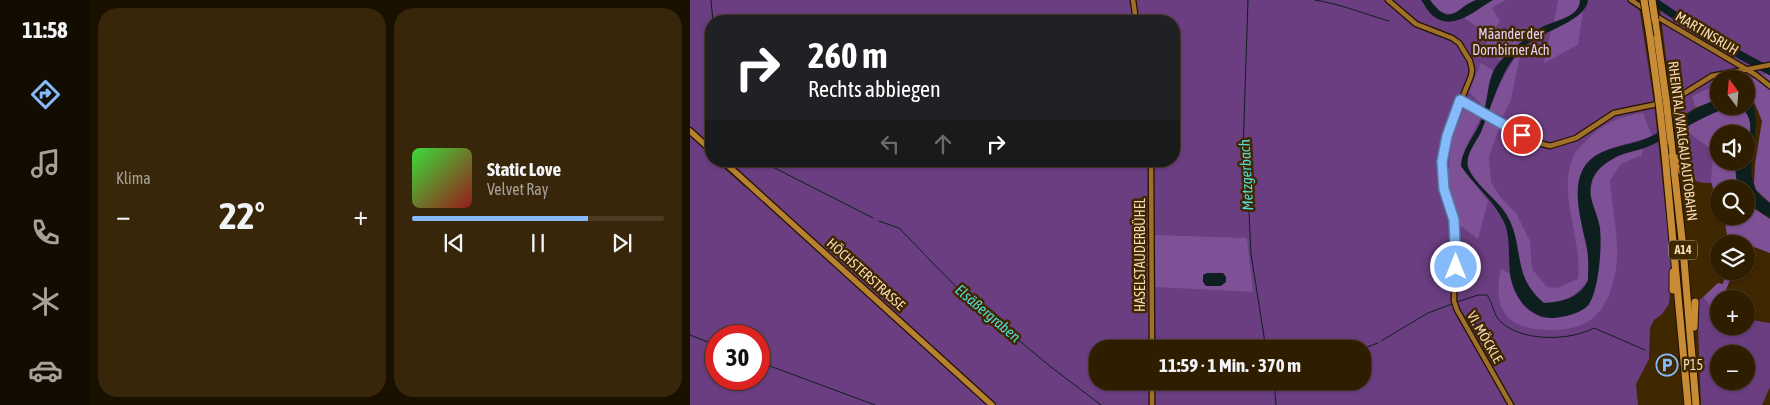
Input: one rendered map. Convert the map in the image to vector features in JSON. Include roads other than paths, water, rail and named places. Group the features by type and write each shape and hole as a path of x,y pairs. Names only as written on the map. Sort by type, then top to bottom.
{"highway":[{"name":"RHEINTAL/WALGAU AUTOBAHN","path":"1644,0 1653,36 1671,153 1692,347 1696,405"},
{"name":"RHEINTAL/WALGAU AUTOBAHN","path":"1652,0 1653,36"},
{"name":"RHEINTAL/WALGAU AUTOBAHN","path":"1662,100 1671,142 1675,145 1671,153 1675,249 1688,405"},
{"path":"1671,153 1682,172"},
{"path":"1672,290 1675,249"},
{"path":"1692,347 1695,341 1695,302"}],"main road":[{"path":"690,131 705,145"},
{"name":"HÖCHSTERSTRASSE","path":"730,167 992,405"}],"street":[{"path":"1133,0 1135,15"},
{"name":"VI. MÖCKLE","path":"1388,0 1416,24 1452,38 1462,47 1472,70 1447,136 1442,162 1444,189 1455,231 1454,301 1457,310 1511,405"},
{"name":"MARTINSRUH","path":"1631,0 1747,69 1770,86"},
{"path":"1460,100 1538,144 1558,145 1576,138 1614,114 1672,101 1712,76 1769,65"},
{"name":"HASELSTAUDERBÜHEL","path":"1151,167 1152,340"},
{"path":"1152,390 1152,405"}],"waterway":[{"name":"Elsäßergraben","path":"711,0 712,15"},
{"name":"Metzgerbach","path":"1248,0 1243,152 1247,171 1251,254 1265,340"},
{"path":"1315,0 1389,21"},
{"path":"1652,0 1705,36 1770,71"},
{"name":"Elsäßergraben","path":"773,167 873,218"},
{"name":"Elsäßergraben","path":"879,221 899,228 963,294 1051,367 1101,405"},
{"path":"1457,302 1478,295 1487,295 1498,319 1510,329 1521,333 1533,336 1560,337 1594,328 1645,350"},
{"path":"1381,341 1428,313 1452,304"},
{"path":"690,335 705,341"},
{"path":"1371,346 1378,343"},
{"path":"770,366 875,405"},
{"name":"Metzgerbach","path":"1275,390 1276,405"}],"place":[{"name":"P15","path":"1667,365"}],"park label":[{"name":"Mäander der Dornbirner Ach","path":"1511,42"}]}
